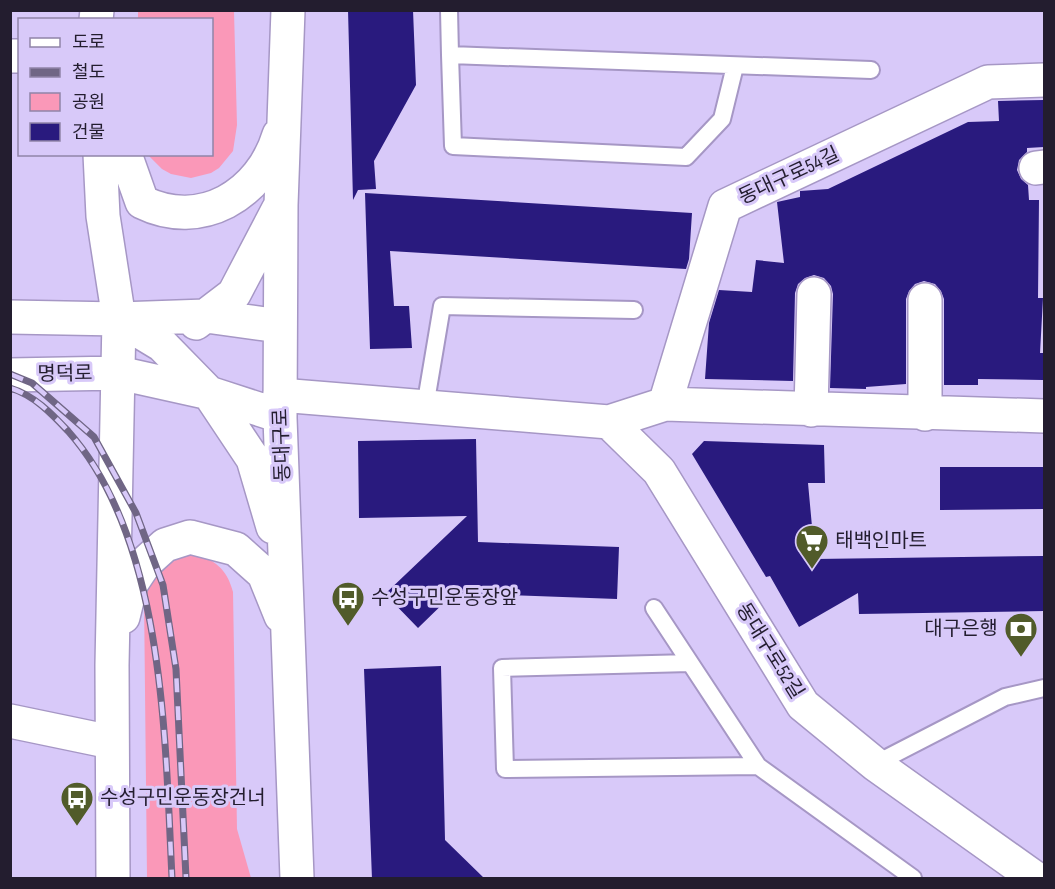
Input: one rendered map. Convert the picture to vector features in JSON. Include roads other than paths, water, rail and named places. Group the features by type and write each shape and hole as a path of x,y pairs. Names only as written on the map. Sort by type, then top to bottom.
{"main road":[{"name":"동대구로","path":"288,10 281,205 280,405 288,575 297,879"},
{"name":"동대구로54길","path":"665,404 725,206 988,82 1044,80"},
{"path":"126,156 142,202 159,210 180,213 211,209 239,196 261,173 273,155 283,120"},
{"path":"100,156 103,216 119,319 111,665 113,879"},
{"path":"119,374 206,316 234,294 281,205"},
{"path":"811,410 814,294"},
{"path":"925,300 925,414"},
{"path":"10,317 119,319 206,316 280,326"},
{"path":"119,319 162,345 209,393 253,459 288,575"},
{"name":"명덕로","path":"10,375 119,374 280,405"},
{"path":"280,405 425,407 609,422 665,404 1044,417"},
{"name":"동대구로52길","path":"609,422 659,471 803,705 875,764 1035,879"},
{"path":"111,665 131,584 145,563 165,544 190,537 236,549 264,574 289,637"},
{"path":"10,721 111,742"}],"lane":[{"path":"449,10 453,146 686,156 722,119 735,66"},
{"path":"450,55 871,70"},
{"path":"425,407 442,306 634,310"},
{"path":"654,608 758,766 913,879"},
{"path":"690,663 502,668 505,769 758,766"},
{"path":"875,764 1005,697 1044,688"}],"railway":[{"path":"10,374 32,383 94,437 136,513 163,585 176,669 186,878"},
{"path":"10,388 35,400 68,431 100,476 124,527 142,584 154,643 162,704 172,878"}],"place":[{"name":"태백인마트","path":"812,570"},
{"name":"수성구민운동장앞","path":"348,627"},
{"name":"대구은행","path":"1021,658"},
{"name":"수성구민운동장건너","path":"77,827"}]}
